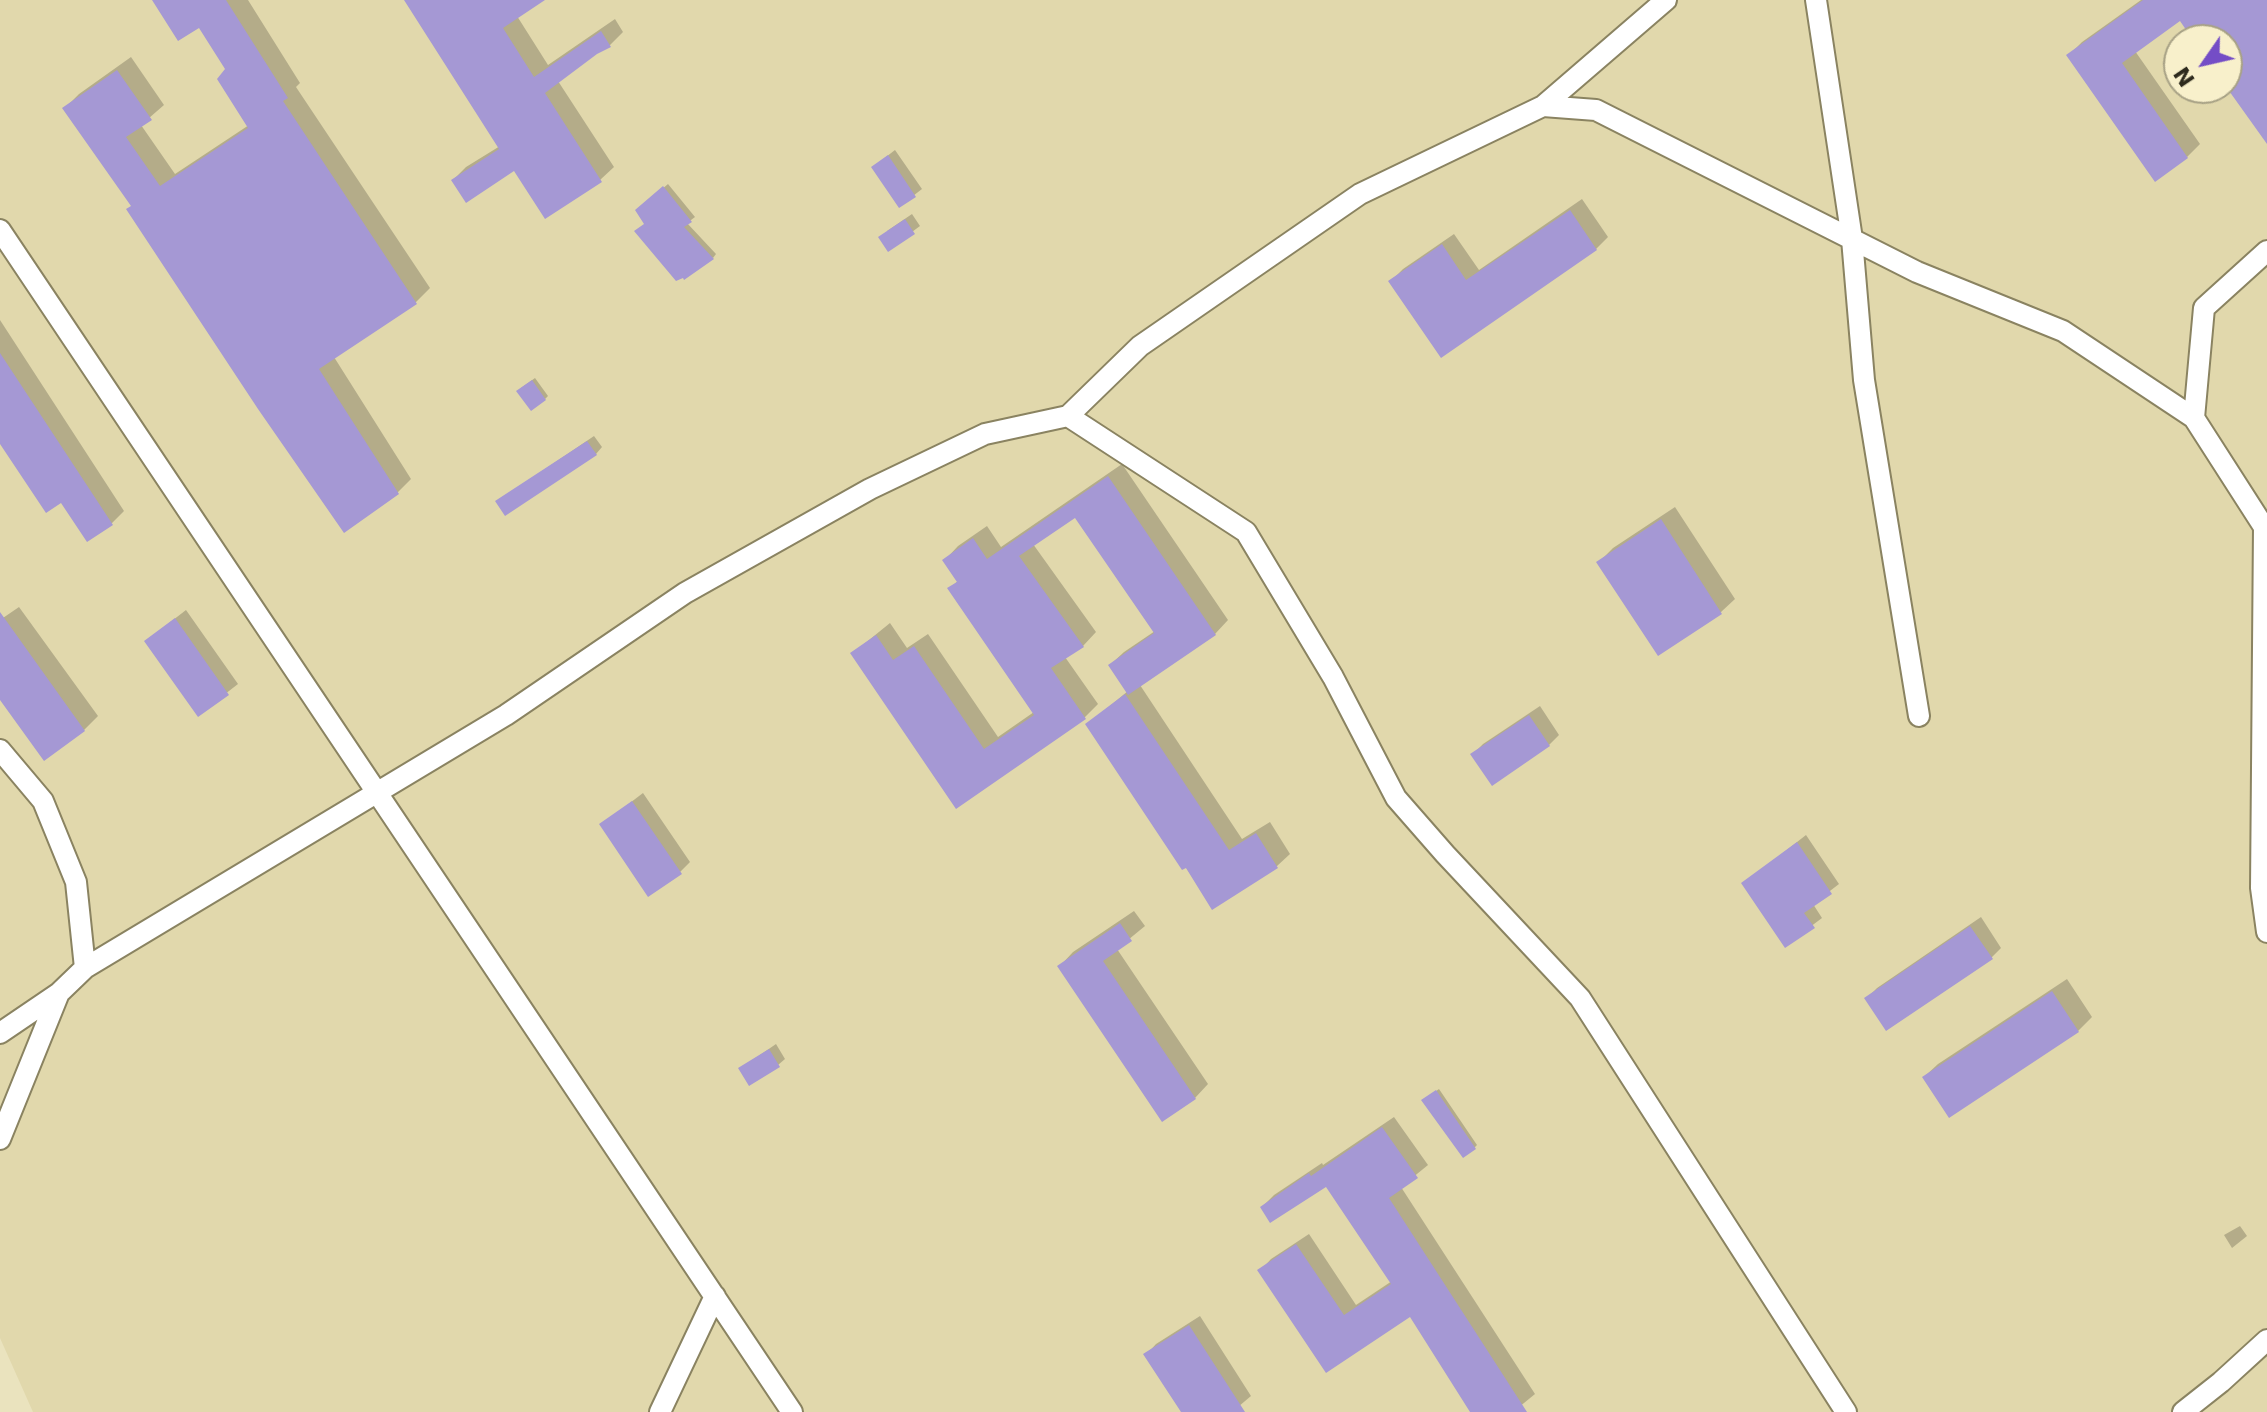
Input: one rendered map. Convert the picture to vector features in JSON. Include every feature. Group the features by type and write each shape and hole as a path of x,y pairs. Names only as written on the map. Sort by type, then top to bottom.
{"street":[{"path":"0,1033 59,993 85,968 506,715 685,593 870,489 985,434 1068,416 1140,346 1360,194 1543,106 1666,0"},
{"path":"1816,0 1852,239 1864,380 1919,716"},
{"path":"1543,106 1596,110 1917,272 2063,331 2194,418 2264,527 2261,888 2267,932"},
{"path":"0,230 792,1412"},
{"path":"2194,418 2204,308 2267,251"},
{"path":"1068,416 1246,532 1333,677 1396,798 1580,998 1846,1412"},
{"path":"0,750 43,801 76,882 85,968"},
{"path":"0,1139 59,993"},
{"path":"660,1412 715,1296"},
{"path":"2183,1412 2267,1340"}],"shaded area":[{"path":"0,0 2267,0 2267,1412 33,1412 0,1338"}],"building":[{"path":"152,0 226,0 288,98 283,101 417,304 319,369 399,494 344,533 126,209 131,206 62,108 117,70 152,120 126,137 160,186 248,128 217,79 225,69 199,28 178,41"},
{"path":"404,0 545,0 503,28 534,77 601,31 611,47 545,93 602,182 545,219 514,171 466,203 451,180 499,149"},
{"path":"2143,0 2267,0 2267,144 2238,104 2243,104 2243,24 2182,24 2180,21 2163,24 2163,33 2122,63 2188,158 2155,182 2066,55"},
{"path":"888,155 916,197 899,208 871,167"},
{"path":"663,186 692,222 684,227 714,259 684,280 676,281 634,231 644,224 635,210"},
{"path":"1570,210 1597,250 1441,358 1388,281 1442,244 1466,280"},
{"path":"905,219 915,234 888,252 878,237"},
{"path":"0,353 113,525 87,542 61,503 46,513 0,444"},
{"path":"532,380 546,400 531,411 516,391"},
{"path":"587,441 597,455 505,516 495,501"},
{"path":"1108,476 1216,635 1128,695 1108,665 1154,633 1075,518 1019,556 1084,647 1051,668 1086,719 956,809 850,653 876,635 893,660 914,646 984,749 1034,715 947,588 957,582 942,560 973,538 987,559"},
{"path":"1661,519 1722,614 1658,656 1596,562"},
{"path":"0,612 85,731 44,761 0,700"},
{"path":"175,618 229,695 198,717 144,641"},
{"path":"1125,694 1229,850 1256,833 1278,868 1212,910 1085,724"},
{"path":"1529,715 1550,746 1492,786 1470,754"},
{"path":"632,801 682,874 648,897 599,824"},
{"path":"1797,842 1832,894 1804,913 1815,928 1785,948 1741,883"},
{"path":"1120,923 1132,941 1103,961 1196,1099 1162,1122 1057,966"},
{"path":"1970,926 1993,959 1886,1031 1864,998"},
{"path":"2052,991 2079,1032 1949,1118 1922,1077"},
{"path":"769,1049 780,1067 749,1086 738,1068"},
{"path":"1436,1090 1476,1149 1463,1158 1421,1100"},
{"path":"1382,1127 1418,1178 1389,1198 1527,1412 1470,1412 1410,1317 1326,1373 1257,1270 1296,1244 1344,1315 1391,1284 1326,1187 1270,1223 1260,1207"},
{"path":"1189,1325 1245,1412 1181,1412 1143,1354"}]}
